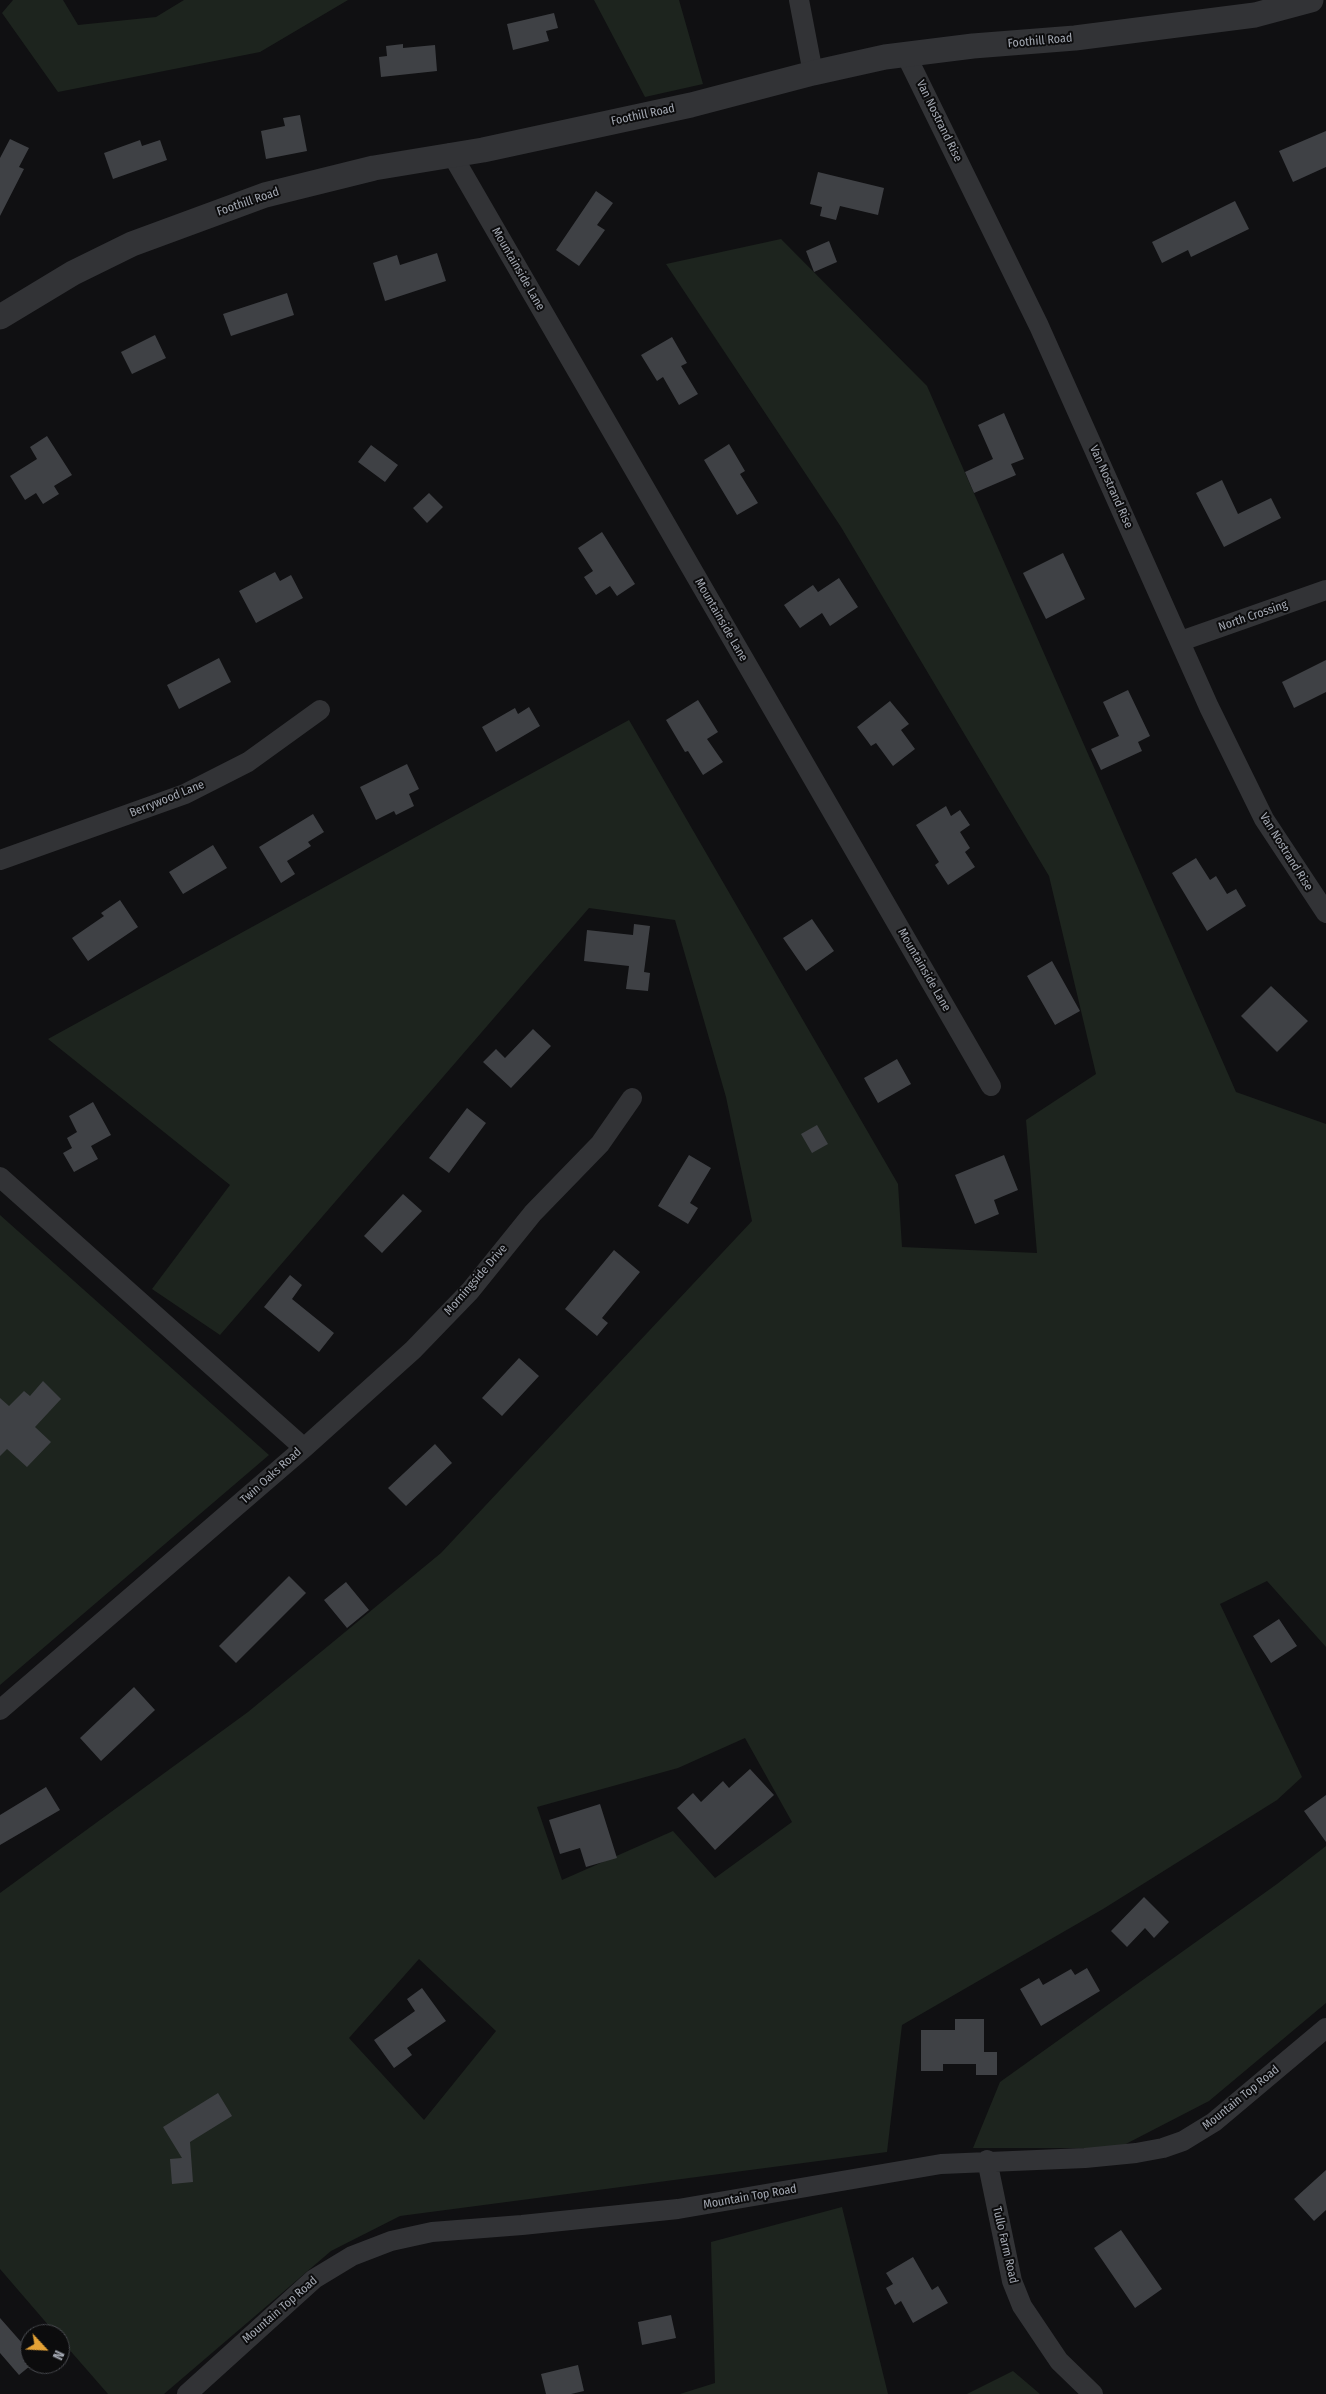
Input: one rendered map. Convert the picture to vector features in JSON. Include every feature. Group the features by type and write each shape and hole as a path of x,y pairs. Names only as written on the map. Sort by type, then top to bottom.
{"street":[{"path":"799,0 812,72"},
{"name":"Foothill Road","path":"0,317 72,273 132,244 265,195 374,168 483,150 691,105 812,72 906,54 973,46 1075,38 1255,15 1310,0"},
{"name":"Van Nostrand Rise","path":"906,54 1038,326 1209,707 1264,819 1326,913"},
{"name":"Mountainside Lane","path":"451,154 991,1086"},
{"name":"North Crossing","path":"1181,641 1326,590"},
{"name":"Berrywood Lane","path":"0,860 185,794 248,762 320,710"},
{"name":"Morningside Drive","path":"304,1448 413,1350 470,1291 533,1212 600,1144 632,1098"},
{"name":"Twin Oaks Road","path":"0,1177 304,1448 0,1710"},
{"name":"Mountain Top Road","path":"187,2394 314,2279 352,2256 391,2241 432,2232 522,2226 678,2209 941,2164 987,2160 1085,2158 1136,2153 1162,2148 1183,2140 1214,2122 1326,2028"},
{"name":"Tullo Farm Road","path":"987,2160 1012,2281 1022,2306 1059,2361 1092,2394"}],"shaded area":[{"path":"13,0 63,0 78,25 156,17 184,0 348,0 260,52 58,92 2,13"},
{"path":"594,0 679,0 703,84 645,97"},
{"path":"781,239 927,386 1236,1092 1326,1124 1326,1647 1267,1581 1220,1604 1302,1777 1277,1800 1103,1909 902,2025 887,2152 400,2216 331,2251 164,2394 108,2394 70,2350 70,2324 47,2324 0,2269 0,1893 248,1712 441,1553 752,1221 726,1097 675,920 589,908 220,1335 152,1289 230,1185 48,1039 629,720 898,1184 902,1247 1037,1253 1026,1120 1096,1074 1049,876 841,527 666,264","holes":["745,1738 792,1822 715,1878 673,1831 562,1880 537,1807 678,1768","419,1959 496,2031 424,2120 349,2038"]},
{"path":"0,1215 269,1455 0,1685"},
{"path":"1326,1846 1326,2003 1209,2101 1118,2148 973,2148 1000,2082 1277,1884"},
{"path":"842,2207 888,2394 680,2394 715,2383 711,2242"},
{"path":"1013,2371 1040,2394 967,2394"}],"building":[{"path":"554,13 558,28 546,31 549,41 513,50 507,24"},
{"path":"403,44 403,48 435,45 437,71 381,77 379,57 387,56 386,46"},
{"path":"300,115 307,151 266,159 261,131 285,126 283,118"},
{"path":"1326,131 1326,167 1293,182 1279,151"},
{"path":"10,139 29,148 19,167 24,169 0,216 0,158"},
{"path":"140,140 142,146 160,140 167,160 113,179 104,153"},
{"path":"818,172 884,188 878,215 840,206 836,220 820,216 822,207 810,204"},
{"path":"596,191 613,203 597,225 605,230 579,266 556,250"},
{"path":"1235,201 1249,229 1191,257 1188,250 1162,263 1152,242"},
{"path":"829,241 837,262 814,272 806,251"},
{"path":"437,253 446,281 385,301 373,263 397,255 400,265"},
{"path":"287,293 294,315 231,336 223,314"},
{"path":"155,335 166,358 132,374 121,352"},
{"path":"672,337 687,363 681,366 698,394 679,405 663,377 657,381 641,355"},
{"path":"1004,413 1024,459 1011,464 1016,475 974,493 965,472 993,459 978,425"},
{"path":"47,436 72,475 54,486 59,494 43,504 36,493 25,500 10,476 37,459 30,447"},
{"path":"729,444 745,471 740,474 758,503 737,515 704,460"},
{"path":"371,445 398,465 385,482 358,462"},
{"path":"1222,480 1238,514 1271,498 1281,518 1224,547 1196,493"},
{"path":"429,493 443,507 427,523 413,508"},
{"path":"602,532 635,584 617,596 610,586 596,595 584,577 593,571 578,548"},
{"path":"1063,553 1085,599 1046,619 1023,573"},
{"path":"275,572 280,581 291,575 303,598 256,623 239,591"},
{"path":"839,578 858,607 830,626 822,613 800,628 784,605 813,585 818,592"},
{"path":"219,658 231,682 179,709 167,685"},
{"path":"1326,660 1326,692 1294,708 1282,682"},
{"path":"1128,690 1150,736 1138,742 1142,751 1101,770 1091,749 1119,736 1103,702"},
{"path":"698,700 718,732 707,739 723,762 703,775 688,751 685,752 666,720"},
{"path":"890,701 909,724 901,730 915,749 893,766 876,743 871,746 857,727"},
{"path":"529,707 540,726 496,752 482,727 515,708 518,714"},
{"path":"407,764 419,789 409,794 414,806 396,815 394,811 376,820 360,787"},
{"path":"946,806 951,816 960,810 970,825 960,832 970,848 965,852 975,867 948,885 935,865 939,862 916,825"},
{"path":"313,814 324,832 308,842 311,846 287,861 295,874 281,883 259,847"},
{"path":"213,845 227,868 183,894 169,872"},
{"path":"1196,858 1210,880 1216,876 1227,894 1236,889 1246,906 1207,931 1172,873"},
{"path":"120,900 138,927 88,961 72,938 104,916 101,913"},
{"path":"812,919 834,951 806,971 783,938"},
{"path":"634,924 650,926 644,972 650,973 648,991 626,989 629,966 584,961 587,930 633,935"},
{"path":"1052,961 1080,1011 1055,1025 1027,976"},
{"path":"1271,986 1308,1021 1277,1052 1241,1016"},
{"path":"533,1029 551,1046 511,1088 483,1062 496,1049 505,1058"},
{"path":"897,1059 911,1084 878,1103 864,1078"},
{"path":"93,1102 111,1135 91,1146 98,1159 74,1172 63,1153 72,1148 67,1138 77,1132 69,1116"},
{"path":"467,1108 486,1123 449,1173 429,1158"},
{"path":"817,1125 828,1144 812,1153 801,1134"},
{"path":"689,1155 711,1168 690,1203 698,1208 688,1224 658,1206"},
{"path":"1004,1155 1018,1190 994,1200 999,1214 975,1224 955,1175"},
{"path":"403,1194 422,1211 382,1253 364,1236"},
{"path":"614,1250 640,1272 602,1318 608,1323 597,1336 565,1309"},
{"path":"290,1275 302,1285 292,1299 334,1333 319,1352 264,1307"},
{"path":"519,1358 539,1376 502,1416 482,1398"},
{"path":"43,1381 61,1399 35,1427 51,1442 27,1467 7,1449 0,1456 0,1398 9,1406 24,1391 30,1396"},
{"path":"435,1444 452,1463 406,1506 388,1488"},
{"path":"289,1576 306,1593 236,1663 219,1646"},
{"path":"346,1582 369,1610 347,1628 324,1600"},
{"path":"1279,1619 1297,1646 1271,1663 1253,1636"},
{"path":"134,1687 155,1710 101,1761 80,1738"},
{"path":"750,1769 774,1795 715,1850 677,1808 693,1793 701,1802 723,1781 729,1788"},
{"path":"46,1787 60,1810 0,1845 0,1815"},
{"path":"1326,1795 1326,1842 1304,1811"},
{"path":"600,1804 617,1858 586,1867 580,1848 560,1854 549,1820"},
{"path":"1144,1897 1169,1922 1154,1938 1145,1928 1127,1947 1111,1931"},
{"path":"1087,1968 1100,1991 1041,2026 1020,1989 1039,1978 1043,1985 1071,1969 1075,1975"},
{"path":"422,1988 446,2021 407,2048 412,2055 394,2068 374,2040 415,2011 407,1999"},
{"path":"955,2019 984,2019 984,2052 997,2052 997,2075 976,2075 976,2064 943,2064 943,2071 921,2071 921,2030 955,2030"},
{"path":"218,2093 232,2116 190,2142 193,2182 172,2184 170,2159 182,2158 163,2127"},
{"path":"1326,2170 1326,2210 1314,2221 1294,2199"},
{"path":"1121,2230 1162,2289 1135,2308 1094,2248"},
{"path":"913,2257 932,2290 938,2286 948,2303 913,2323 901,2301 895,2305 886,2288 893,2284 886,2273"},
{"path":"671,2315 676,2338 642,2345 638,2322"},
{"path":"0,2318 20,2341 20,2374 19,2375 0,2353"},
{"path":"578,2365 584,2391 571,2394 546,2394 541,2374"}]}
